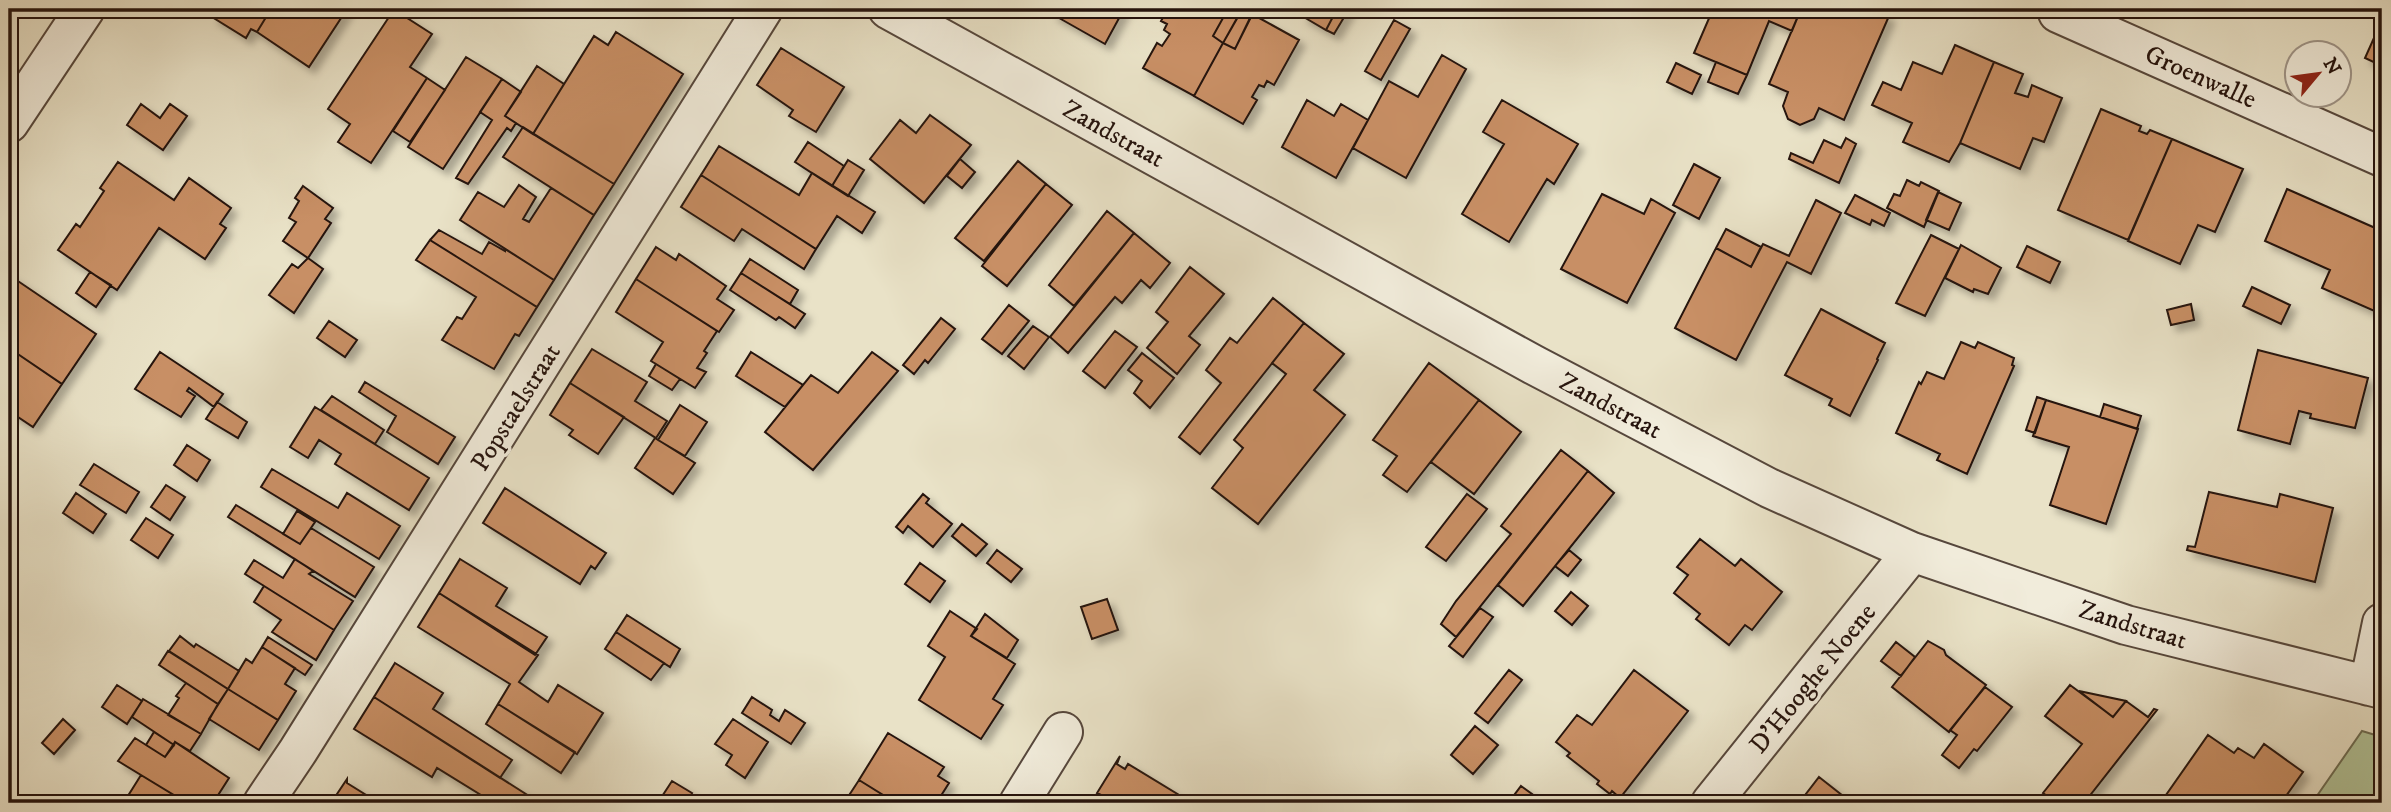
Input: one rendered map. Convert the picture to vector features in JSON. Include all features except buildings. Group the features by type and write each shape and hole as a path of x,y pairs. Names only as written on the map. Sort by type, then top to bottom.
{"street":[{"path":"9,123 85,9"},
{"name":"Popstaelstraat","path":"263,803 321,716 763,9"},
{"name":"Zandstraat","path":"888,9 1534,365 1769,488 1912,552 2126,625 2375,687"},
{"name":"Groenwalle","path":"2055,10 2382,157"},
{"name":"D'Hooghe Noene","path":"1711,803 1912,552"},
{"path":"2375,687 2382,623"},
{"path":"1019,803 1063,732"}],"green space":[{"path":"2362,731 2382,737 2382,803 2312,803"}]}
